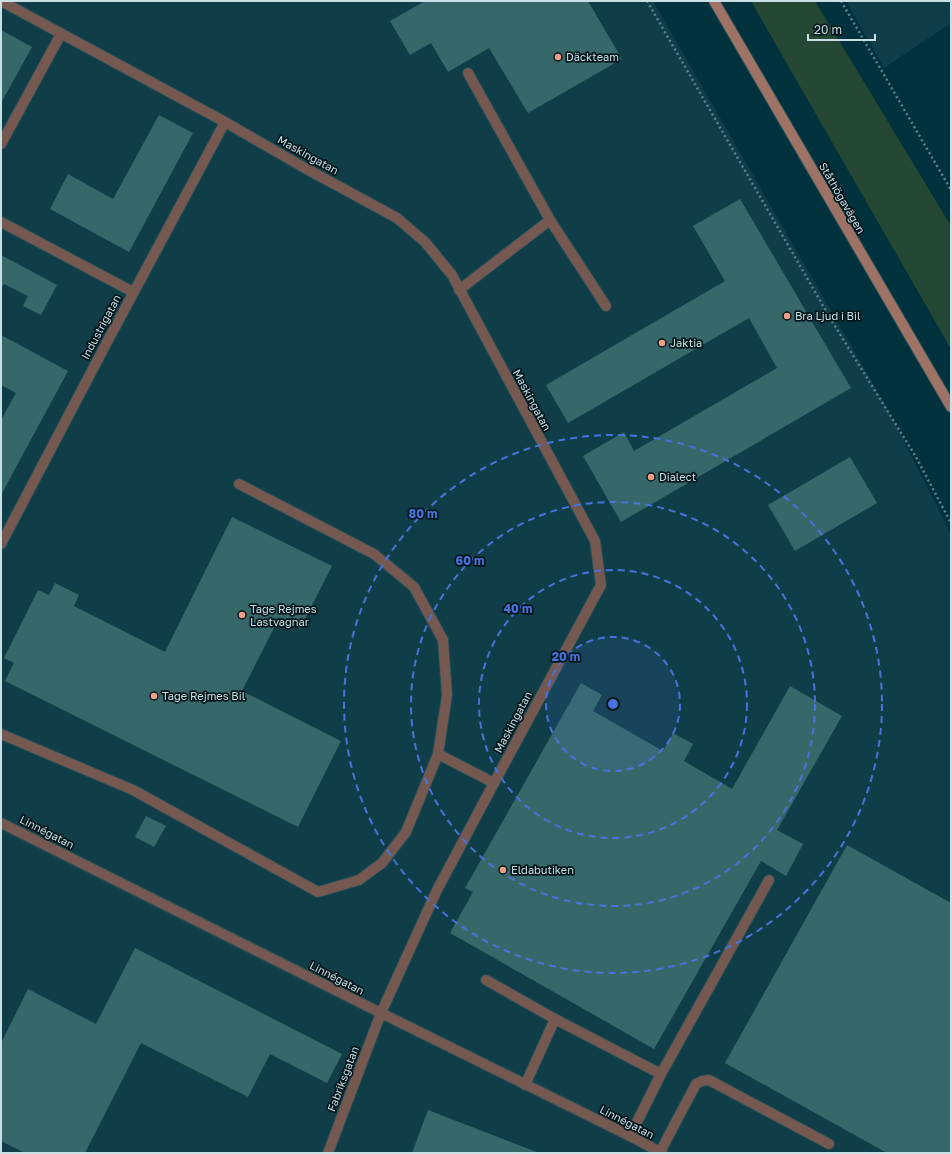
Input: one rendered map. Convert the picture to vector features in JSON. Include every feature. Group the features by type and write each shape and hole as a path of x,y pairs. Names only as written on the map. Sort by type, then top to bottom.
{"main road":[{"name":"Ståthögavägen","path":"714,1 951,407"}],"street":[{"name":"Maskingatan","path":"1,1 225,122 303,167 397,218 425,242 452,275 595,541 601,584 436,892 381,1014"},
{"path":"1,144 61,34"},
{"path":"468,74 550,220 606,306"},
{"name":"Industrigatan","path":"1,544 133,292 225,122"},
{"path":"459,290 550,220"},
{"path":"1,222 133,292"},
{"path":"1,734 133,790 318,892 359,880 382,863 406,832 438,754 447,695 442,640 414,587 374,554 239,484"},
{"path":"438,754 494,783"},
{"name":"Linnégatan","path":"1,823 381,1014 661,1152"},
{"path":"630,1136 661,1074 769,880"},
{"path":"486,980 555,1019 661,1074"},
{"name":"Fabriksgatan","path":"328,1153 381,1014"},
{"path":"525,1085 555,1019"},
{"path":"661,1152 696,1084 709,1080 829,1144"}],"path":[{"path":"647,1 833,323 916,457 951,523"},
{"path":"841,1 951,190"}],"shaded area":[{"path":"1,1 653,1 889,412 951,534 951,1153 1,1153"},
{"path":"751,1 815,1 951,226 951,349"},
{"path":"846,1 951,1 951,23 884,68"}],"building":[{"name":"Däckteam","path":"425,1 588,1 622,59 528,113 489,48 448,72 431,43 410,55 390,21"},
{"path":"1,30 32,47 1,103"},
{"path":"159,115 193,133 129,252 50,209 68,174 113,199"},
{"name":"Jaktia","path":"740,199 851,388 621,522 583,456 624,432 634,451 777,368 749,318 568,423 546,385 725,281 693,226"},
{"path":"1,255 57,285 41,315 23,306 28,296 4,284 1,289"},
{"path":"1,335 68,371 1,495 1,420 16,393 1,385"},
{"path":"850,457 877,503 795,551 768,505"},
{"path":"232,517 332,566 300,629 279,618 242,691 341,741 298,827 5,681 14,663 4,658 38,590 49,595 55,583 79,595 74,606 165,652"},
{"path":"581,683 602,695 593,711 663,751 673,733 693,744 684,761 732,789 790,686 842,716 777,830 803,844 786,876 761,861 654,1049 450,933 473,892 465,888"},
{"path":"146,816 166,826 154,847 135,837"},
{"path":"847,845 951,903 951,1153 887,1153 725,1063"},
{"path":"135,948 342,1054 327,1083 270,1054 248,1097 141,1043 85,1153 25,1153 1,1141 1,1043 28,989 96,1024"},
{"path":"428,1110 539,1153 412,1153"}],"place":[{"name":"Däckteam","path":"558,57"},
{"name":"Bra Ljud i Bil","path":"787,316"},
{"name":"Jaktia","path":"662,343"},
{"name":"Dialect","path":"651,477"},
{"name":"Tage Rejmes Lastvagnar","path":"242,615"},
{"name":"Tage Rejmes Bil","path":"154,696"},
{"name":"Eldabutiken","path":"503,870"}]}
